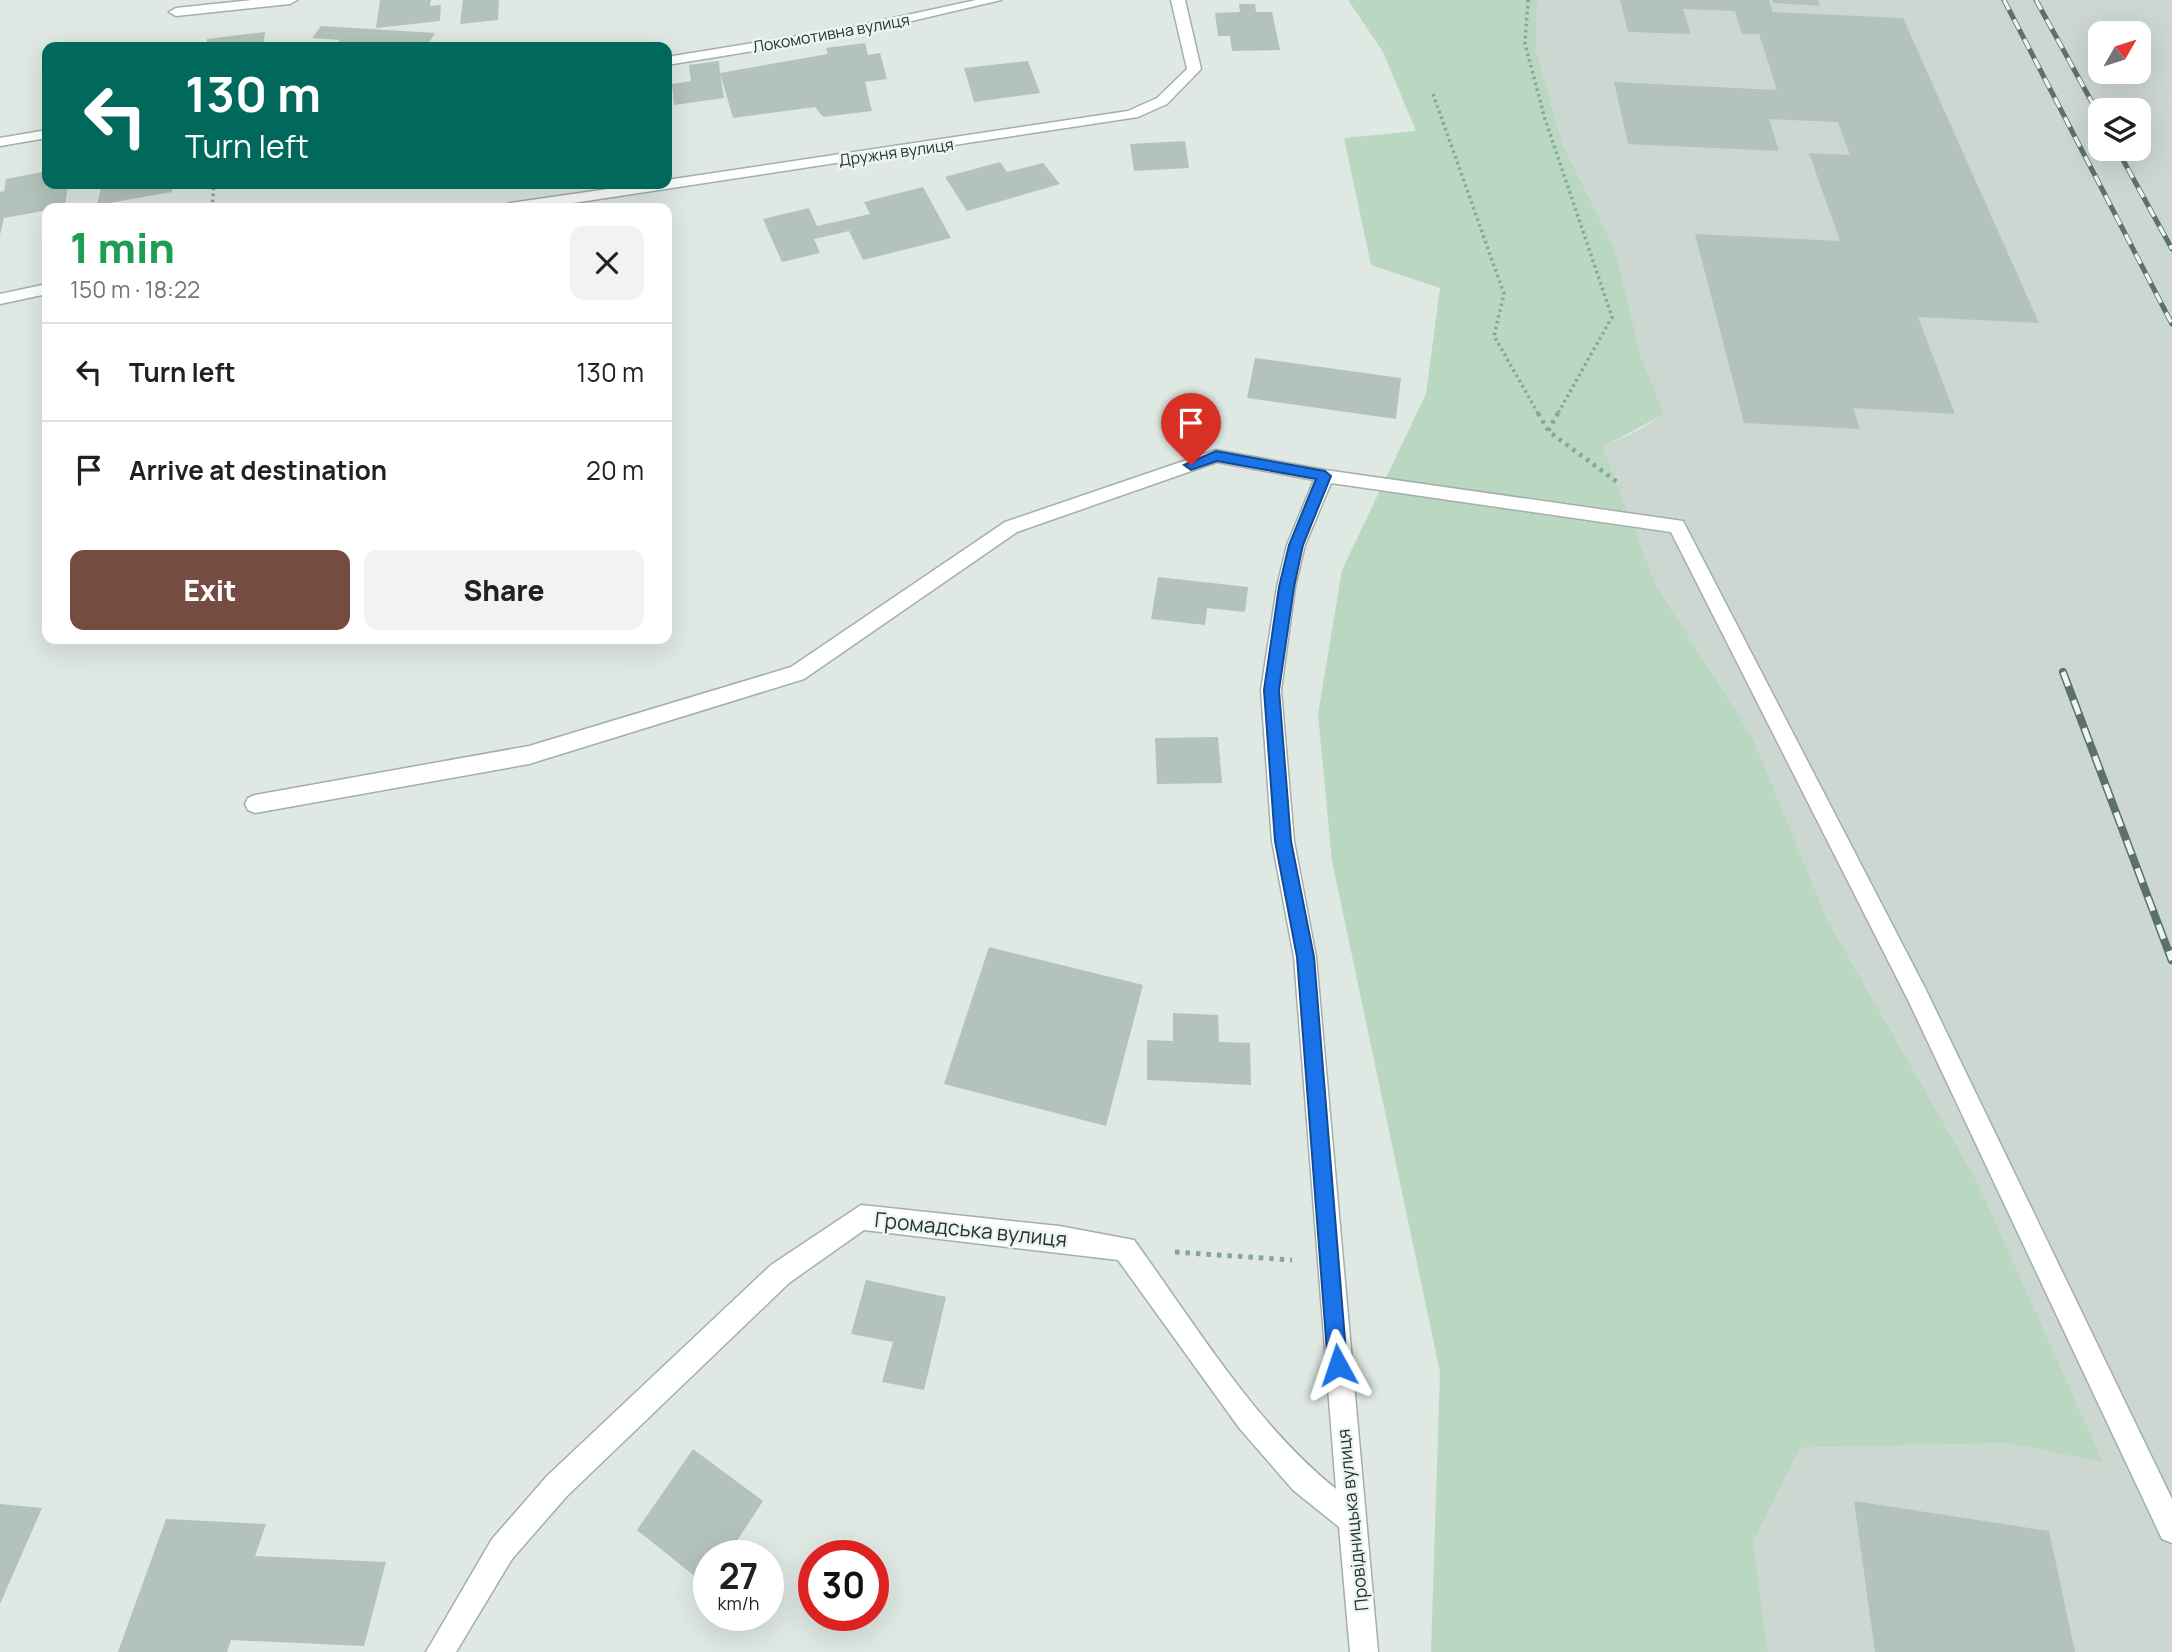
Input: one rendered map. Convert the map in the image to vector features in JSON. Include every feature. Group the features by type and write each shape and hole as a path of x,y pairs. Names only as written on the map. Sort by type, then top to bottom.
{"street":[{"path":"176,12 290,0"},
{"path":"931,0 940,12"},
{"name":"Локомотивна вулиця","path":"672,60 852,31 994,0"},
{"name":"Дружня вулиця","path":"672,184 1120,118 1147,111 1168,100 1194,69 1178,0"},
{"path":"0,142 42,135"},
{"name":"Дружня вулиця","path":"544,203 639,189"},
{"path":"0,299 42,290"},
{"path":"255,804 528,755 797,673 1011,527 1216,456 1325,476 1677,526 1917,995 2172,1529"},
{"name":"Провідницька вулиця","path":"1325,476 1296,545 1286,587 1271,690 1283,841 1305,957 1328,1263 1364,1652"},
{"name":"Громадська вулиця","path":"440,1652 502,1549 557,1486 780,1274 861,1217 948,1229 1061,1237 1125,1249"},
{"path":"1125,1249 1249,1420 1303,1480 1351,1519"}],"path":[{"path":"1528,0 1525,44 1545,119 1612,317 1548,431"},
{"path":"1433,94 1504,294 1494,336 1548,431 1623,487"},
{"path":"1125,1249 1328,1263"}],"shaded area":[{"path":"1537,0 2172,0 2172,1652 1768,1652 1753,1542 1800,1448 2008,1443 2102,1461 1977,1181 1828,921 1753,738 1656,585 1603,447 1639,430 1664,414 1641,356 1615,250 1562,143 1536,49"}],"green space":[{"path":"1348,0 1537,0 1536,49 1562,143 1615,250 1641,356 1664,414 1603,447 1656,585 1753,738 1828,921 1977,1181 2103,1462 2008,1443 1800,1448 1753,1542 1768,1652 1431,1652 1440,1372 1332,861 1318,714 1342,570 1426,394 1440,288 1371,265 1344,138 1416,131 1383,52"}],"building":[{"path":"380,0 431,0 430,6 441,5 440,21 376,28"},
{"path":"463,0 499,0 498,20 460,24"},
{"path":"1620,0 1769,0 1773,12 1903,18 2039,323 1918,317 1955,414 1853,408 1860,429 1744,423 1695,234 1840,241 1809,153 1850,155 1838,122 1769,119 1779,151 1628,144 1614,82 1777,90 1759,34 1742,34 1735,11 1683,9 1691,34 1628,32"},
{"path":"1772,0 1818,0 1820,6 1773,3"},
{"path":"1239,4 1255,4 1256,12 1272,12 1280,50 1232,51 1230,36 1218,36 1215,13 1240,12"},
{"path":"321,26 435,33 429,42 339,42 340,40 312,38"},
{"path":"265,32 264,42 207,42 207,39"},
{"path":"865,43 868,55 880,53 887,79 865,82 872,111 823,117 815,107 733,118 720,73 828,54 826,48"},
{"path":"719,61 724,98 674,105 672,84 691,81 689,65"},
{"path":"1028,61 1040,93 974,102 964,68"},
{"path":"1185,141 1189,168 1134,171 1130,144"},
{"path":"1000,162 1007,172 1043,163 1060,184 967,211 945,177"},
{"path":"42,172 42,189 67,189 66,203 42,203 42,211 4,218 0,235 0,192 4,191 6,179"},
{"path":"923,187 951,238 863,260 849,231 814,239 820,253 782,262 763,219 809,208 817,226 870,214 864,202"},
{"path":"101,189 172,189 172,192 97,203"},
{"path":"1255,358 1401,378 1396,419 1247,398"},
{"path":"1158,577 1248,587 1245,612 1207,608 1205,625 1151,619"},
{"path":"1218,737 1222,783 1157,784 1155,738"},
{"path":"989,947 1143,985 1106,1126 944,1084"},
{"path":"1173,1013 1218,1015 1219,1042 1250,1043 1251,1085 1147,1080 1147,1040 1173,1041"},
{"path":"866,1280 946,1297 924,1390 882,1382 893,1342 851,1334"},
{"path":"693,1449 763,1501 737,1540 693,1540 693,1575 637,1530"},
{"path":"1854,1501 2049,1531 2075,1652 1875,1652"},
{"path":"0,1504 42,1508 0,1604"},
{"path":"166,1519 266,1524 255,1556 386,1562 364,1646 231,1640 227,1652 118,1652"}],"railway":[{"path":"2004,0 2172,324"},
{"path":"2036,0 2090,98"},
{"path":"2124,161 2172,249"},
{"path":"2063,672 2169,953"},
{"path":"2169,951 2172,960"}],"route":[{"path":"1191,465 1216,456 1325,476 1296,545 1286,587 1283,626 1271,690 1283,841 1305,957 1338,1365"}]}
